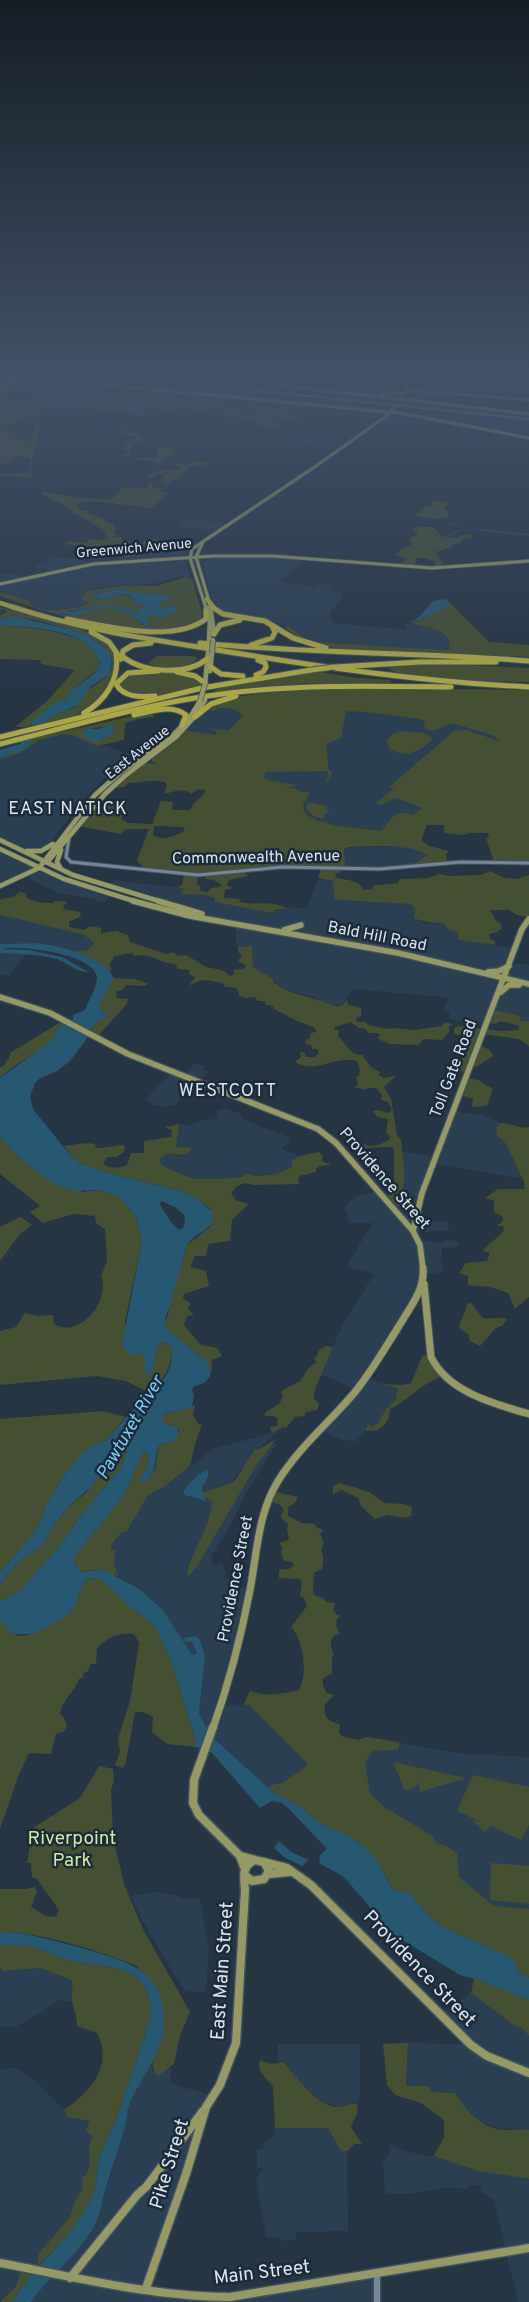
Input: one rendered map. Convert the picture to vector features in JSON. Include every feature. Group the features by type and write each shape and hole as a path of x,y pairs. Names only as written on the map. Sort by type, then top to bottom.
{"highway":[{"path":"0,599 48,615 112,630 187,642 284,650 394,652"},
{"path":"208,599 213,608 222,614 267,622 290,637 310,645 334,649 529,662"},
{"path":"0,603 94,633 113,647 120,659 127,663 195,676 206,684"},
{"path":"48,615 119,629 170,631 198,626 206,620 206,610"},
{"path":"187,642 256,644 270,639 276,632 272,626 265,622 241,620 220,625 212,638"},
{"path":"57,621 259,660 265,664 266,668 255,675 237,676 219,673 210,668"},
{"path":"207,659 194,667 176,670 132,662 125,659 122,654 127,647 143,643 211,651 391,678 529,687"},
{"path":"48,725 84,713 100,702 117,668 118,659 113,647"},
{"path":"176,672 136,672 121,677 116,681 116,685 124,693 142,696 161,695 334,667 420,662 529,662"},
{"path":"0,744 152,707 213,695 267,689 332,686 529,687"},
{"path":"195,717 212,704 231,697 276,690 332,686"},
{"path":"0,737 195,689"},
{"path":"70,727 172,709 186,714 182,725"}],"main road":[{"path":"180,555 204,541 292,480"},
{"path":"197,554 204,541"},
{"path":"190,556 195,546"},
{"name":"Greenwich Avenue","path":"126,560 215,553 436,568 529,561"},
{"name":"Greenwich Avenue","path":"197,554 272,556"},
{"name":"East Avenue","path":"0,886 39,868 49,860 116,784 170,744 195,717 202,700 210,668 214,621 197,554"},
{"name":"Greenwich Avenue","path":"0,583 47,571 86,564 180,555 190,556"},
{"name":"East Avenue","path":"190,556 212,638"},
{"path":"203,578 201,562 203,559 243,556"},
{"path":"147,559 186,561 199,587"},
{"name":"East Avenue","path":"206,684 207,659 211,651"},
{"name":"East Avenue","path":"45,862 45,859 82,810 104,786 169,739 202,700"},
{"path":"22,850 45,850 61,838"},
{"path":"62,870 58,866 57,858 69,838"},
{"name":"Bald Hill Road","path":"0,840 62,870 106,886 218,920"},
{"name":"Bald Hill Road","path":"0,849 70,882 112,896 190,916 398,953 529,985"},
{"name":"Toll Gate Road","path":"413,1231 421,1195 505,978 522,929 529,919"},
{"path":"277,931 294,929 301,925"},
{"path":"478,972 497,972 509,966 513,975 529,985"},
{"path":"478,972 497,982 498,995"},
{"path":"498,995 509,985 529,985"},
{"name":"Providence Street","path":"0,997 50,1013 128,1054 318,1129 344,1151 413,1231 420,1245 424,1283 417,1297 367,1376 354,1393 295,1456 272,1492 260,1527 240,1642 229,1684 202,1755 192,1796 195,1810 240,1856"},
{"path":"424,1283 432,1357 435,1365 446,1377 466,1390 529,1414"},
{"path":"240,1856 264,1862 268,1867 268,1874 264,1879 256,1881 248,1879 244,1870 248,1862 255,1860"},
{"name":"East Main Street","path":"233,2054 239,2009 245,1890 244,1870 240,1856"},
{"name":"Providence Street","path":"264,1862 288,1868 323,1894 471,2045 487,2056 529,2073"},
{"path":"268,1874 285,1871 294,1873"},
{"name":"East Main Street","path":"245,1890 256,1881"},
{"name":"Pike Street","path":"146,2288 186,2174 206,2107 220,2085 233,2054"},
{"path":"70,2278 137,2195 147,2186 206,2107"},
{"path":"183,2138 194,2146"},
{"name":"Main Street","path":"0,2263 58,2276 146,2288 179,2298 230,2298 529,2248"}],"street":[{"name":"Commonwealth Avenue","path":"69,838 66,857 75,863 198,875 282,867 384,869 476,862 529,863"},
{"path":"377,2274 377,2302"}],"shaded area":[{"path":"189,519 228,524 218,531 178,527"},
{"path":"176,545 191,548 183,557 191,578 180,577 153,584 104,587 86,591 82,595 89,604 65,610 43,609 27,600 0,592 0,573 26,576 48,570 34,568 36,564 45,563 52,556 96,562 136,556 132,551 135,549 156,552 161,551 163,546"},
{"path":"231,553 304,558 281,582 316,587 321,581 324,584 330,583 329,586 333,587 330,590 343,593 342,598 329,613 332,621 340,624 401,629 407,629 404,624 424,625 447,635 450,640 450,648 444,650 308,641 292,629 274,622 256,617 225,615 213,606 203,564 205,559 230,555"},
{"path":"226,707 243,714 242,719 229,730 216,729 215,735 185,730 205,709"},
{"path":"345,711 366,711 464,723 512,743 508,799 384,836 270,830 244,819 288,795 143,767 153,760 263,772 324,745"},
{"path":"64,732 135,756 99,783 82,800 48,846 40,849 25,849 0,837 0,758 33,740"},
{"path":"356,847 405,847 421,850 429,855 411,867 346,869 344,849"},
{"path":"0,852 18,861 23,860 111,895 105,902 56,892 25,877 4,884 0,882"},
{"path":"318,879 333,881 341,901 411,904 415,908 415,918 424,923 445,924 448,928 484,944 514,948 510,962 529,965 529,1021 520,1021 518,1015 502,1013 487,1022 449,1020 450,1014 444,1010 449,999 444,997 353,989 341,1006 319,1001 316,998 287,990 253,967 253,952 236,944 236,924 110,885 115,881 177,887 183,889 181,893 205,895 215,898 215,902 271,912 284,909 284,907 307,908"},
{"path":"0,915 68,929 87,935 89,940 96,943 87,950 74,952 38,943 0,944"},
{"path":"0,953 26,954 9,976 0,974"},
{"path":"196,1063 205,1067 204,1070 209,1072 179,1098 177,1104 163,1107 151,1104 146,1099 174,1071 183,1075"},
{"path":"225,1108 241,1114 242,1119 291,1138 282,1149 300,1156 292,1160 292,1167 276,1174 256,1176 246,1174 242,1177 193,1179 163,1166 160,1159 166,1154 184,1156 193,1149 176,1147 181,1124 191,1125 203,1120 217,1119 216,1111"},
{"path":"453,1112 484,1115 500,1124 496,1127 501,1141 506,1144 522,1179 434,1163 417,1218 448,1222 449,1230 415,1233 418,1240 442,1243 444,1240 450,1240 458,1242 459,1247 442,1248 441,1259 444,1268 441,1272 424,1275 424,1280 366,1379 397,1388 396,1399 386,1409 378,1423 373,1426 369,1425 355,1442 348,1439 346,1442 319,1430 355,1389 321,1374 341,1328 374,1274 346,1266 373,1223 349,1223 347,1211 341,1206 345,1207 358,1196 377,1191 400,1205 405,1177 402,1152 435,1156"},
{"path":"283,1427 257,1450 230,1483 201,1493 208,1469 201,1473 189,1486 207,1500 204,1497 212,1501 211,1516 200,1544 189,1562 211,1542 271,1443 278,1445 274,1448 249,1487 223,1539 215,1549 218,1551 213,1553 211,1561 214,1566 222,1563 223,1569 226,1572 222,1577 235,1581 235,1588 250,1588 221,1703 231,1706 236,1704 241,1707 249,1705 307,1763 307,1766 282,1783 271,1787 267,1786 249,1771 210,1735 199,1713 205,1657 192,1641 197,1653 192,1655 181,1639 136,1586 118,1576 114,1562 116,1549 111,1548 121,1533 126,1532 149,1494 163,1488 213,1449 275,1432"},
{"path":"367,1737 465,1754 529,1757 529,1972 322,1797"},
{"path":"153,1892 176,1895 186,1899 200,1898 209,1950 206,1992 186,1991 173,1973 140,1916 131,1896"},
{"path":"0,1967 40,1968 71,1980 74,1985 72,2002 59,2000 15,2027 0,2027"},
{"path":"471,1993 512,2024 523,2029 529,2036 529,2130 495,2128 480,2121 465,2109 455,2093 431,2092 406,2086 408,2043 467,2044 443,2015"},
{"path":"278,2044 360,2044 360,2095 357,2104 351,2103 338,2107 323,2102 301,2084 284,2062 278,2061"},
{"path":"151,2061 153,2071 166,2071 171,2067 170,2083 212,2096 146,2287 206,2297 377,2273 377,2302 31,2302 43,2285 55,2275 106,2188 112,2173 129,2105"},
{"path":"11,2068 19,2070 37,2082 64,2110 67,2117 90,2121 88,2132 92,2136 89,2148 91,2163 83,2188 75,2201 70,2217 39,2253 37,2267 22,2268 16,2286 0,2301 0,2069"},
{"path":"275,2128 328,2128 341,2151 347,2151 348,2231 297,2232 295,2240 284,2241 279,2238 266,2237 256,2179 264,2167 257,2169 257,2150 264,2148 264,2142 272,2139"},
{"path":"389,2145 423,2156 434,2156 478,2171 529,2179 529,2302 518,2302 494,2200 482,2193 481,2185 470,2185 465,2189 447,2187 408,2194 385,2194 383,2159 390,2155"}],"green space":[{"path":"161,480 172,480 166,486"},
{"path":"149,482 151,482 154,488 167,489 160,491 168,493 152,508 93,501 74,504 79,507 76,509 87,511 87,513 104,519 107,523 114,524 116,529 113,532 116,535 114,537 121,537 123,541 141,543 150,538 167,542 169,545 163,546 161,551 134,549 133,551 137,556 128,557 108,554 118,547 103,545 98,548 64,544 69,541 86,543 89,539 105,540 109,537 105,536 106,532 94,524 72,513 73,510 42,494 43,491 71,497 111,500 123,487 146,488"},
{"path":"433,500 450,503 444,508 449,515 439,519 414,516 425,507 432,506"},
{"path":"418,527 432,527 448,539 467,534 472,536 470,539 463,539 459,544 454,544 452,547 436,552 442,562 447,563 441,564 441,568 435,568 434,561 426,558 416,558 415,567 400,565 407,559 395,555 401,548 410,546 412,542 407,541 411,537 417,536 417,533 413,530"},
{"path":"186,577 192,579 202,613 201,620 180,627 156,630 129,629 73,619 0,596 0,592 27,600 40,608 57,610 89,604 81,598 86,591 122,586 156,586","holes":["120,589 150,595 152,593 165,601 159,605 159,608 179,607 166,617 145,616 149,626 146,626 128,613 111,608 95,609 79,614 58,613 111,606 121,607 142,614 145,606 133,603 133,597 120,595 96,599 90,594"]},
{"path":"450,603 489,642 529,645 529,657 339,649 299,640 285,627 287,626 315,642 446,650 450,648 446,636 436,630 411,623 424,619"},
{"path":"0,607 68,625 94,635 108,644 116,657 113,672 103,695 91,708 73,716 42,724 51,717 76,707 87,691 108,675 112,667 112,659 108,652 95,640 78,632 36,620 8,618 0,620 0,615 8,612 4,609 0,610"},
{"path":"0,626 43,630 78,639 91,647 98,657 98,669 72,690 66,699 48,708 28,727 15,727 46,702 75,670 41,664 40,660 0,659"},
{"path":"157,656 191,656 199,658 188,665 167,668 148,663"},
{"path":"433,664 529,668 529,682 430,678 395,672 388,667 390,665"},
{"path":"313,671 357,678 390,680 391,683 309,683 215,691 216,688"},
{"path":"176,672 197,676 205,686 153,696 121,690 118,681 130,673"},
{"path":"326,688 529,690 529,863 494,862 486,838 489,837 488,833 469,833 464,835 444,833 444,825 427,825 421,840 429,846 449,851 446,854 447,863 412,865 428,855 400,847 349,847 344,849 346,869 342,869 341,872 335,874 336,878 356,882 364,890 373,889 373,885 398,883 399,879 428,878 439,874 449,876 481,875 490,871 505,878 516,879 529,875 529,917 517,915 509,910 490,910 496,921 501,924 501,929 489,934 491,940 495,941 495,945 459,940 458,932 447,929 445,924 425,922 414,918 415,908 411,904 335,900 333,881 318,878 321,869 295,867 245,872 248,876 229,880 227,885 233,888 225,890 224,898 239,899 240,902 246,903 279,905 284,907 284,909 275,910 273,913 215,902 215,898 205,895 181,894 183,889 177,887 182,885 184,875 144,870 137,860 149,829 126,829 120,834 78,826 95,806 105,806 110,803 118,806 117,809 124,811 121,819 129,823 152,824 161,801 173,802 173,810 190,810 194,803 205,793 205,790 198,789 191,794 180,790 164,794 167,785 165,782 156,781 128,783 125,787 112,788 144,763 157,764 152,761 152,757 185,730 215,735 217,733 213,729 229,730 243,716 235,710 228,708 217,708 214,711 205,709 226,698 285,690","holes":["346,711 420,719 425,721 424,728 428,730 438,729 452,723 495,736 501,742 467,730 454,731 389,787 394,788 376,803 381,805 395,798 423,808 413,815 406,813 397,814 381,831 330,825 327,822 316,821 316,819 308,816 304,811 303,805 309,794 311,794 309,792 299,792 300,790 283,786 294,787 296,785 268,780 264,777 267,772 327,771 329,776 326,782 328,782 332,772 329,771 326,744 341,738","154,826 183,827 185,831 165,838 153,835","197,875 205,875 206,879 221,884 220,887 211,888 208,892 200,891 201,887 197,884"]},
{"path":"151,712 154,717 139,719 125,724 124,740 97,746 75,736 64,734 39,740 20,753 0,760 23,749 34,738","holes":["115,727 112,734 100,740 83,732 86,729"]},
{"path":"401,731 424,733 433,738 419,750 408,753 396,752 390,749 387,741 392,734"},
{"path":"308,802 327,806 326,809 330,810 324,815 324,819 313,816 306,808"},
{"path":"19,892 26,893 26,897 39,902 68,902 63,906 64,909 80,912 81,916 69,922 69,927 84,930 90,926 101,928 101,933 116,931 128,935 130,942 166,954 174,952 177,956 186,955 206,967 222,970 230,976 235,974 233,970 243,969 247,966 238,961 242,956 238,951 238,945 240,947 252,946 253,967 273,979 273,982 288,991 337,1006 341,1006 348,999 347,1004 361,1008 361,1016 356,1018 357,1022 366,1022 368,1025 386,1029 416,1030 442,1026 445,1022 453,1024 449,1026 449,1032 442,1040 423,1039 419,1045 389,1044 377,1038 380,1035 378,1033 368,1033 366,1029 359,1028 351,1022 335,1027 334,1030 339,1030 338,1036 348,1048 354,1053 362,1055 371,1067 380,1072 379,1075 384,1078 396,1076 384,1087 391,1099 397,1135 401,1140 405,1177 400,1205 393,1208 384,1198 392,1194 388,1189 393,1187 394,1182 394,1150 392,1147 363,1148 362,1144 369,1146 377,1145 391,1138 386,1132 388,1119 377,1117 373,1111 377,1110 388,1113 392,1110 388,1102 381,1100 382,1095 376,1088 368,1088 366,1090 354,1087 358,1084 356,1077 359,1075 360,1070 357,1061 341,1060 317,1066 302,1065 295,1062 301,1057 300,1052 305,1053 306,1057 315,1057 319,1053 317,1049 312,1049 312,1046 306,1044 305,1041 310,1038 311,1033 316,1032 315,1028 274,1009 273,1006 266,1005 265,1001 258,1001 255,997 245,998 238,995 239,992 236,988 225,987 223,983 202,981 189,986 195,977 189,974 189,970 178,969 175,964 145,955 134,956 132,953 114,956 109,966 112,968 110,972 105,967 74,952 87,950 95,943 87,938 86,935 0,915 0,899 13,897"},
{"path":"112,978 134,979 148,983 146,986 126,985 122,990 116,992 117,998 128,999 127,1004 95,1039 88,1033 96,1022 107,1014 99,1008"},
{"path":"493,1010 518,1015 520,1021 529,1021 529,1046 519,1039 483,1034 479,1045 490,1050 493,1056 476,1067 471,1065 468,1072 460,1071 466,1036 454,1034 454,1028 459,1026 500,1031 519,1030 519,1026 506,1022 498,1022 496,1024 487,1022"},
{"path":"64,1020 73,1025 61,1027 54,1039 0,1078 0,1067 5,1065 10,1053"},
{"path":"466,1078 478,1080 493,1089 487,1106 472,1107 473,1099 460,1095"},
{"path":"501,1123 529,1127 529,1297 515,1309 508,1293 490,1287 468,1285 468,1276 459,1273 466,1263 487,1261 490,1253 482,1251 504,1231 503,1226 497,1226 503,1221 503,1217 494,1212 494,1201 485,1198 498,1189 525,1189 524,1182 506,1144 497,1135 496,1127"},
{"path":"180,1124 176,1147 193,1148 186,1155 166,1154 160,1159 160,1162 163,1166 193,1179 242,1177 246,1174 256,1176 276,1174 292,1167 292,1160 300,1156 319,1152 323,1157 322,1161 332,1165 320,1166 316,1169 316,1172 299,1176 298,1182 300,1184 254,1185 245,1183 237,1186 231,1193 236,1200 248,1204 232,1220 230,1241 208,1244 206,1256 195,1256 190,1267 206,1271 209,1286 184,1294 183,1298 190,1303 188,1309 194,1315 187,1316 184,1325 201,1345 217,1348 222,1356 212,1360 211,1375 208,1363 168,1330 164,1323 168,1315 170,1300 187,1245 210,1227 212,1210 196,1198 180,1191 101,1171 79,1163 64,1146 88,1143 95,1144 96,1148 125,1146 124,1152 116,1157 107,1157 103,1164 111,1167 121,1167 127,1165 131,1153 144,1153 144,1141 171,1137 172,1131 165,1127"},
{"path":"0,1136 16,1155 45,1176 83,1192 97,1190 118,1196 136,1216 142,1240 125,1322 135,1354 141,1353 146,1356 145,1373 153,1370 158,1343 165,1342 172,1350 166,1374 150,1393 126,1381 96,1376 0,1385 0,1331 16,1327 25,1313 37,1316 53,1315 54,1324 64,1327 74,1326 83,1322 91,1315 102,1296 103,1285 101,1275 107,1261 105,1229 96,1223 95,1216 73,1214 43,1223 30,1212 40,1206 0,1174"},
{"path":"20,1217 32,1225 20,1234 0,1261 0,1227"},
{"path":"471,1303 483,1318 507,1319 480,1346 470,1341 468,1334 459,1328 467,1304"},
{"path":"326,1346 333,1347 315,1389 314,1399 319,1404 317,1410 306,1412 304,1416 295,1417 286,1428 283,1427 272,1433 270,1427 277,1426 278,1419 273,1416 264,1416 266,1412 279,1404 283,1397 281,1391 300,1381 308,1369 316,1362 314,1358 319,1350"},
{"path":"431,1355 442,1377 421,1387 390,1409 386,1423 380,1429 365,1430 369,1424 371,1427 378,1423 386,1409 396,1399 397,1388 382,1384 404,1385 411,1383 422,1356"},
{"path":"195,1404 193,1415 198,1424 202,1425 190,1466 163,1488 149,1494 126,1532 121,1533 111,1546 112,1550 116,1549 114,1562 118,1576 95,1570 81,1572 76,1568 73,1559 124,1494 144,1452 149,1453 148,1466 139,1480 155,1470 159,1445 174,1441 179,1435 179,1430 171,1425 162,1424 162,1417 170,1412 187,1409"},
{"path":"103,1411 126,1417 106,1441 97,1444 67,1472 48,1500 37,1528 0,1573 0,1419"},
{"path":"276,1439 256,1466 196,1568 186,1578 188,1568 211,1511 212,1501 201,1493 231,1483 236,1479 255,1449 259,1449"},
{"path":"127,1443 127,1451 121,1468 79,1518 60,1546 20,1591 0,1602 0,1584 20,1560 43,1545 52,1528 67,1508 86,1493 123,1445"},
{"path":"340,1483 369,1492 385,1503 402,1504 412,1507 411,1516 405,1518 388,1515 375,1519 361,1506 358,1498 342,1490 333,1494 333,1486"},
{"path":"272,1491 298,1497 295,1503 288,1507 288,1516 302,1523 315,1524 316,1527 323,1530 320,1534 324,1543 321,1550 323,1564 322,1569 314,1573 314,1595 323,1598 326,1602 335,1603 333,1610 341,1616 337,1619 336,1626 340,1634 335,1635 331,1642 334,1654 332,1658 332,1674 325,1677 323,1681 327,1693 334,1695 325,1704 325,1715 332,1722 340,1724 339,1732 341,1736 358,1740 367,1737 399,1742 397,1750 373,1751 365,1762 370,1794 386,1808 431,1835 437,1844 445,1845 457,1853 459,1877 494,1906 529,1909 529,1978 519,1973 515,1962 508,1956 444,1928 426,1913 411,1894 393,1889 386,1876 363,1846 346,1834 317,1821 301,1807 274,1793 267,1786 271,1787 272,1785 282,1783 307,1766 307,1763 249,1705 243,1706 250,1691 262,1694 287,1693 299,1690 302,1683 304,1667 302,1649 291,1627 307,1606 304,1598 300,1596 302,1583 300,1579 279,1578 279,1570 289,1569 293,1566 293,1563 284,1560 281,1554 282,1547 279,1543 289,1539 288,1524 280,1517 284,1510 280,1505 268,1501"},
{"path":"91,1578 101,1579 130,1607 155,1626 172,1662 195,1738 194,1747 167,1744 152,1732 153,1717 143,1712 135,1712 126,1762 123,1768 115,1765 120,1752 118,1739 130,1701 139,1643 134,1634 114,1636 97,1648 96,1664 91,1664 88,1671 83,1674 84,1677 79,1679 64,1703 60,1713 67,1726 63,1732 56,1734 51,1754 29,1753 18,1777 0,1829 0,1620 16,1635 24,1636 42,1630 67,1612 77,1599 84,1581"},
{"path":"393,1762 466,1778 420,1792 419,1782 414,1788 405,1791"},
{"name":"Riverpoint Park","path":"99,1766 113,1769 114,1781 111,1790 113,1837 124,1884 144,1931 190,2012 180,2036 174,2064 158,2076 154,2071 153,2060 163,2031 137,1966 70,1943 33,1935 0,1932 0,1889 27,1889 35,1887 37,1892 31,1907 46,1916 56,1917 59,1910 37,1879 32,1877 31,1863 27,1863 33,1828 80,1798"},
{"path":"473,1775 529,1787 529,1825 521,1840 490,1826 485,1833 472,1820 481,1822 457,1811"},
{"path":"491,1863 529,1866 529,1904 490,1900"},
{"path":"0,1945 32,1947 68,1960 125,1971 136,1977 145,1987 150,2000 151,2018 119,2112 99,2159 95,2189 87,2208 66,2237 37,2267 39,2253 70,2217 75,2201 83,2188 82,2178 89,2168 89,2147 92,2136 86,2131 90,2121 67,2117 64,2110 83,2095 97,2077 103,2056 102,2045 97,2033 77,2026 72,2001 71,1980 40,1968 2,1971 0,1967"},
{"path":"474,1978 529,2000 529,2036 523,2029 512,2024 471,1993"},
{"path":"408,2043 406,2086 429,2086 431,2092 455,2093 463,2105 478,2120 490,2127 501,2130 529,2130 529,2179 478,2171 434,2156 444,2137 444,2120 421,2103 395,2095 387,2085 383,2044"},
{"path":"260,2060 271,2064 284,2062 315,2096 330,2106 337,2107 357,2104 358,2111 351,2127 362,2144 354,2144 348,2151 341,2151 328,2128 275,2128 273,2086 259,2068"},
{"path":"22,2268 34,2271 12,2302 0,2302 16,2286"}],"water":[{"path":"120,589 152,595 154,593 173,599 161,603 159,608 176,606 179,608 166,617 145,616 150,625 146,626 129,613 108,608 96,609 75,616 57,612 72,612 109,605 142,614 139,610 145,606 132,602 134,598 129,595 93,598 88,595"},
{"path":"448,600 450,604 424,619 409,623 419,617 433,601"},
{"path":"16,617 68,629 88,636 110,653 112,664 109,675 91,686 78,705 49,718 26,749 0,758 0,750 20,744 34,720 53,704 66,699 72,690 95,673 100,664 95,652 85,643 73,637 42,629 0,626 0,620"},
{"path":"111,725 115,727 112,734 101,739 99,743 83,736 83,732 88,728 97,729"},
{"name":"Pawtuxet River","path":"38,943 68,949 100,963 113,976 99,1007 101,1011 108,1014 91,1028 86,1040 70,1061 57,1071 39,1079 35,1083 30,1096 33,1109 70,1155 79,1163 101,1171 180,1191 196,1198 213,1212 211,1224 192,1239 183,1256 164,1323 168,1330 208,1363 210,1377 204,1383 193,1387 192,1407 169,1412 162,1417 162,1423 177,1427 179,1436 174,1441 159,1445 153,1473 145,1481 139,1483 148,1466 149,1453 144,1452 124,1494 73,1559 76,1568 81,1572 104,1570 138,1588 163,1610 192,1655 197,1653 192,1641 186,1642 184,1638 196,1636 200,1640 205,1657 199,1713 210,1735 274,1793 301,1807 317,1821 346,1834 363,1846 375,1858 393,1889 411,1894 426,1913 444,1928 508,1956 515,1962 519,1973 529,1978 529,2000 476,1979 460,1975 394,1935 344,1877 319,1863 320,1855 327,1849 288,1808 282,1803 272,1801 260,1808 213,1754 204,1748 194,1747 195,1738 172,1662 155,1626 130,1607 101,1579 91,1578 84,1581 74,1608 65,1617 35,1634 12,1634 0,1620 0,1602 20,1591 60,1546 79,1518 121,1468 127,1451 127,1443 123,1445 92,1486 67,1508 52,1528 43,1545 20,1560 0,1584 0,1573 37,1528 48,1500 81,1454 92,1446 106,1441 166,1376 171,1364 172,1350 166,1342 158,1343 153,1370 149,1376 145,1373 144,1354 131,1355 122,1346 142,1240 136,1216 118,1196 97,1190 74,1191 54,1184 16,1155 0,1136 0,1078 54,1039 58,1028 72,1025 70,1023 73,1021 73,1015 85,1010 97,977 93,969 71,957 25,948 2,949 29,950 62,957 89,972 80,971 60,960 49,957 0,953 0,944","holes":["161,1201 175,1207 185,1216 184,1227 179,1230 171,1222 160,1205"]},
{"path":"208,1469 207,1479 202,1487 203,1495 207,1501 185,1495 183,1492 188,1486"},
{"path":"279,1841 291,1852 309,1860 302,1866 284,1857 274,1848"},
{"path":"0,1932 19,1933 47,1939 125,1962 140,1970 151,1980 160,1993 164,2010 161,2041 129,2106 125,2126 97,2220 91,2232 75,2253 31,2302 12,2302 34,2271 66,2237 87,2208 95,2189 99,2159 119,2112 151,2018 150,2000 145,1987 136,1977 125,1971 68,1960 32,1947 0,1945"}],"waterway":[{"path":"439,512 446,513 446,521 460,526"},
{"path":"476,529 529,535"},
{"path":"427,548 453,541 453,539 445,537 461,530"},
{"path":"529,884 519,896 520,901 529,910"}],"district":[{"name":"EAST NATICK","path":"68,809"},
{"name":"WESTCOTT","path":"228,1091"}]}
